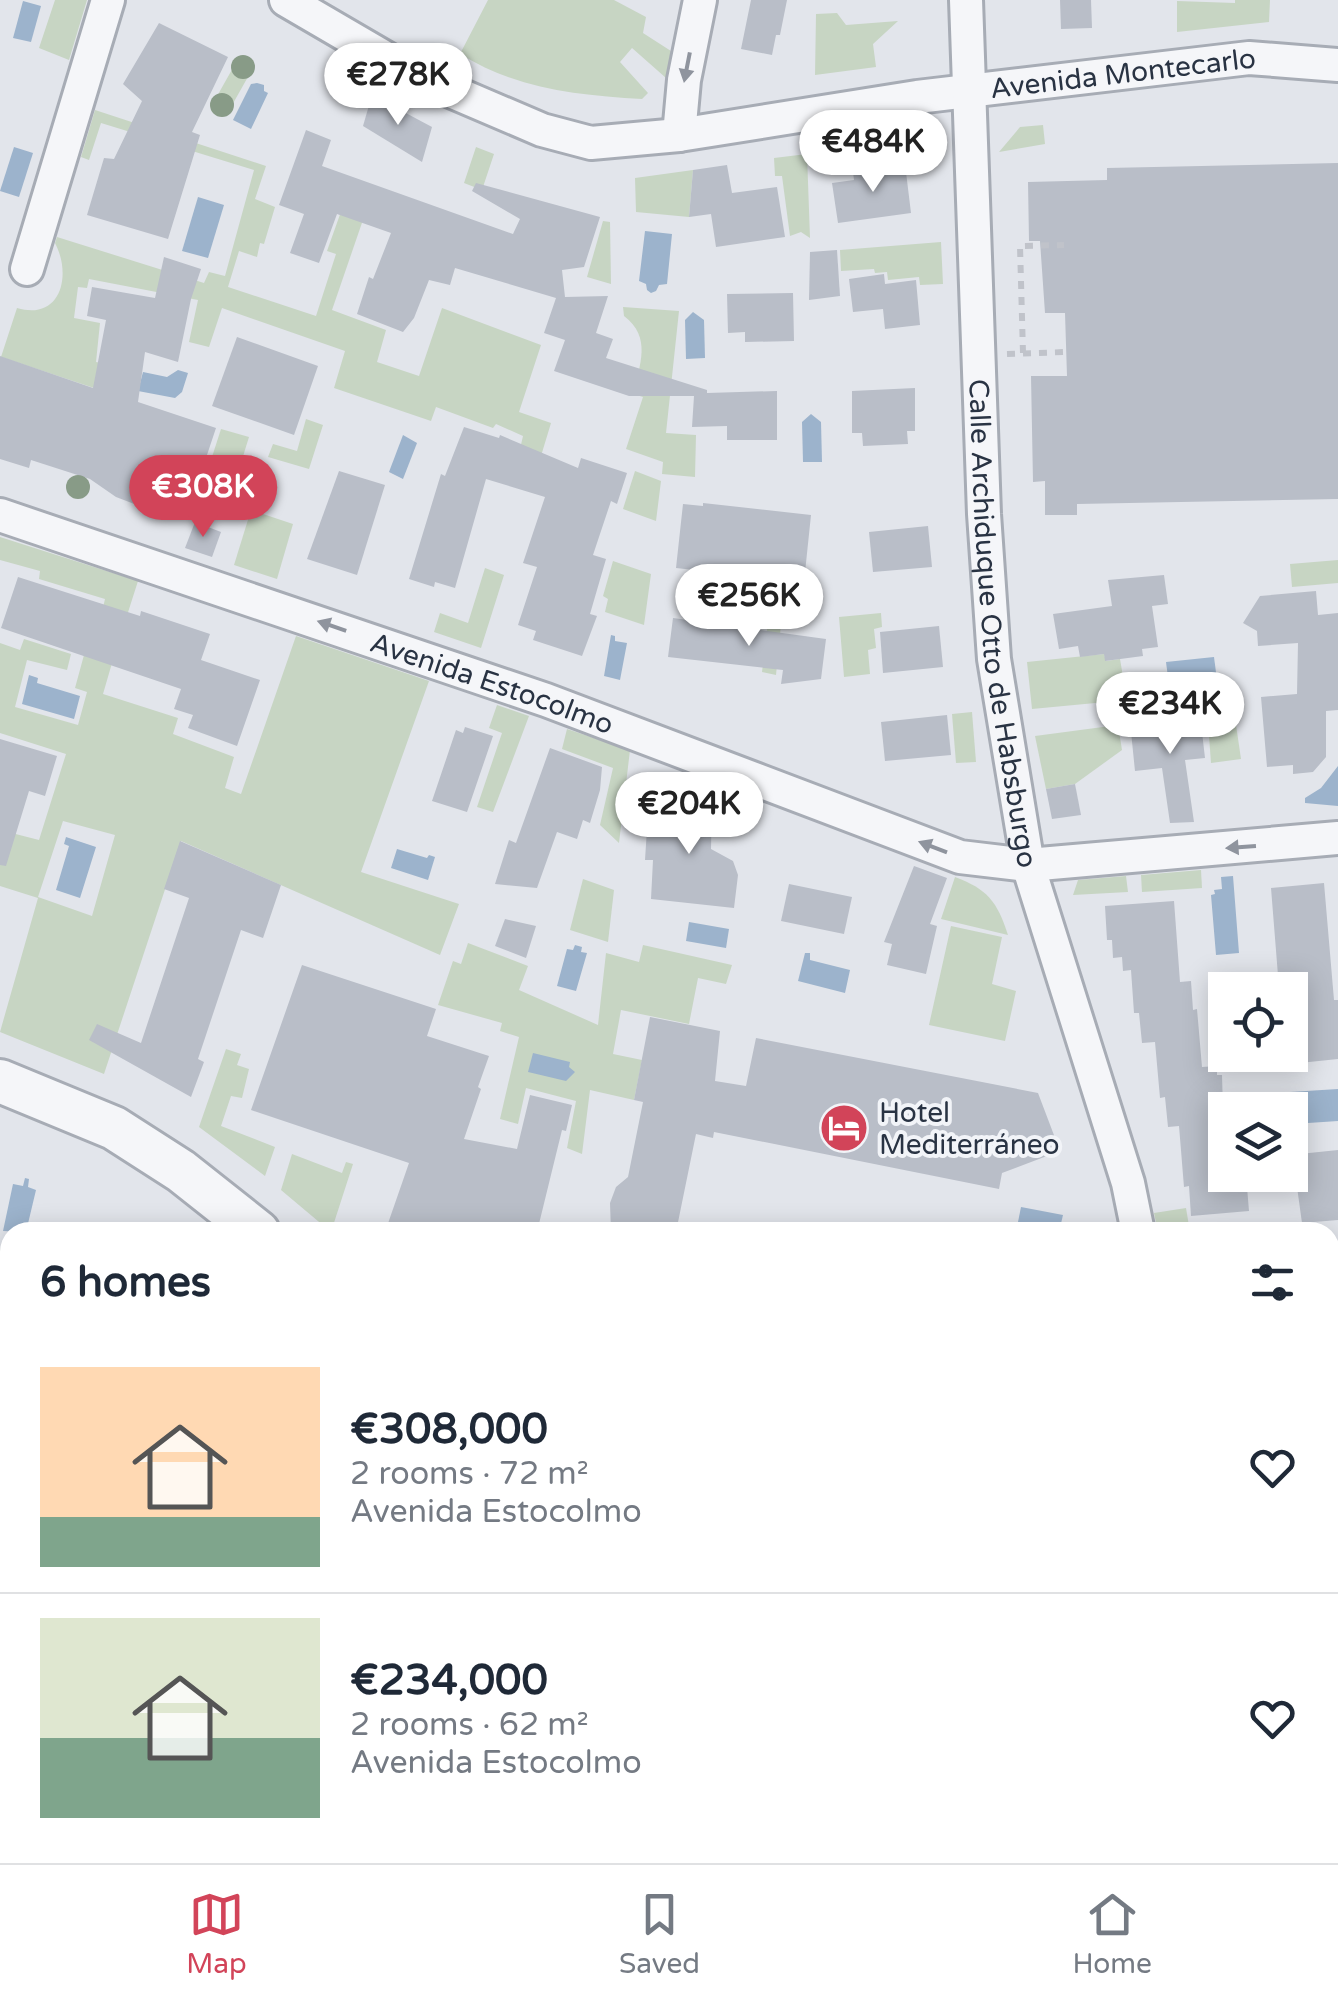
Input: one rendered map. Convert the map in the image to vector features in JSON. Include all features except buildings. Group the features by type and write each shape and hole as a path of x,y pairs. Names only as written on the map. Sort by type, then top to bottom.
{"street":[{"path":"27,268 108,0"},
{"name":"Avenida Montecarlo","path":"286,0 418,76 542,130 592,143 679,135 967,91 1249,58 1338,65"},
{"path":"679,135 684,80 700,0"},
{"name":"Calle Archiduque Otto de Habsburgo","path":"966,0 994,659 1028,864 1128,1182 1136,1222"},
{"name":"Avenida Estocolmo","path":"0,515 546,700 960,857 1028,864 1338,838"},
{"path":"0,1081 114,1128 181,1172 245,1222"}],"path":[{"path":"1064,245 1020,246 1028,353 1066,352"}],"green space":[{"path":"55,0 87,0 69,60 39,48"},
{"path":"488,0 614,0 646,17 643,33 671,51 666,78 632,48 620,62 648,93 642,99 548,88 482,66 460,54"},
{"path":"1270,0 1269,22 1177,32 1177,1"},
{"path":"837,13 846,25 898,21 873,44 876,67 815,75 816,14"},
{"path":"238,59 253,68 227,114 212,105"},
{"path":"95,110 266,166 255,199 275,207 264,244 260,243 257,257 239,251 228,287 316,316 336,254 327,251 343,206 365,214 332,310 386,330 377,362 419,376 442,308 541,345 519,412 551,423 541,456 520,449 523,436 496,424 493,428 436,407 431,421 334,388 345,351 222,308 209,347 189,342 198,300 89,279 87,288 78,287 74,318 100,323 96,362 123,367 115,395 1,357 17,308 44,308 59,292 62,268 57,237 204,283 209,272 225,276 254,170 101,123 89,160 81,157"},
{"path":"1043,125 1045,144 999,152 1020,127"},
{"path":"476,147 494,154 482,190 464,183"},
{"path":"807,154 810,238 801,232 790,236 782,176 775,176 774,158"},
{"path":"693,170 689,217 636,212 635,178"},
{"path":"603,221 610,222 611,284 587,277"},
{"path":"941,242 943,284 920,285 919,277 888,280 887,272 875,273 874,269 841,271 840,250"},
{"path":"623,307 679,311 666,433 696,435 695,477 662,474 663,462 626,449 643,397 633,394 641,362 641,342 633,324 624,316"},
{"path":"306,419 323,425 309,469 268,457 273,444 297,451"},
{"path":"221,429 249,437 240,466 212,457"},
{"path":"635,471 661,481 656,521 623,509"},
{"path":"251,510 293,524 277,579 234,565"},
{"path":"0,537 138,581 123,628 100,620 105,599 39,579 40,571 0,560"},
{"path":"1338,560 1338,583 1292,587 1290,564"},
{"path":"613,561 651,574 644,625 605,612 608,599 603,596"},
{"path":"485,568 504,575 481,648 434,632 440,613 468,623"},
{"path":"764,582 820,590 819,597 797,594 794,615 782,614 776,675 762,672 769,612 761,610"},
{"path":"881,613 882,627 874,629 876,648 868,650 870,674 844,677 839,617"},
{"path":"296,636 429,681 361,872 459,904 440,955 181,841 104,1074 0,1032 38,898 0,886 0,830 39,840 66,754 0,733 0,643 20,650 24,639 71,654 67,670 27,660 15,707 78,725 87,692 75,688 84,655 112,663 103,694 178,718 173,734 234,757 225,788 241,794","holes":["63,821 115,835 92,916 38,897"]},
{"path":"1104,654 1106,661 1120,659 1127,700 1032,709 1027,662"},
{"path":"497,705 529,716 493,812 477,807 502,733 489,728"},
{"path":"972,712 976,762 956,763 952,714"},
{"path":"1235,718 1241,759 1211,763 1208,722"},
{"path":"1118,725 1122,750 1075,784 1046,789 1035,736"},
{"path":"567,729 630,750 619,843 600,825 613,768 562,749"},
{"path":"1201,870 1202,888 1142,892 1141,875"},
{"path":"1126,876 1128,892 1073,895 1078,880"},
{"path":"955,877 989,898 1008,935 941,919"},
{"path":"583,879 614,890 608,942 570,930"},
{"path":"951,926 1002,937 992,984 1016,991 1005,1041 929,1025"},
{"path":"468,943 528,966 519,990 598,1025 606,953 639,962 643,945 732,965 726,984 698,978 689,1024 621,1010 613,1054 642,1060 634,1100 590,1090 582,1154 567,1148 576,1101 526,1088 518,1124 500,1119 519,1037 500,1031 502,1023 438,1005 453,961 461,964"},
{"path":"226,1049 241,1054 237,1065 249,1069 242,1098 231,1096 221,1126 275,1147 265,1176 199,1127"},
{"path":"292,1154 342,1173 346,1162 353,1164 334,1222 319,1222 281,1190"},
{"path":"1186,1208 1188,1222 1156,1222 1154,1213"}],"water":[{"path":"23,1 41,6 31,42 13,38"},
{"path":"251,84 264,85 268,93 251,129 233,120"},
{"path":"14,147 33,153 19,197 0,191"},
{"path":"198,197 224,205 208,258 182,251"},
{"path":"645,231 672,234 667,284 659,285 651,293 639,281"},
{"path":"693,312 704,320 705,358 686,359 685,320"},
{"path":"178,370 188,373 182,392 175,398 138,391 143,372 167,377"},
{"path":"811,414 821,422 822,462 803,462 802,422"},
{"path":"403,435 417,443 403,479 389,472"},
{"path":"611,635 615,641 627,643 620,680 604,676"},
{"path":"1214,657 1217,680 1169,685 1166,662"},
{"path":"29,675 38,678 37,683 80,696 74,719 22,704"},
{"path":"1338,766 1338,806 1305,803 1305,798 1321,788"},
{"path":"66,837 96,847 80,898 56,890 69,846 64,844"},
{"path":"397,849 435,857 428,880 391,868"},
{"path":"1233,876 1239,953 1216,955 1211,895 1222,889 1221,877"},
{"path":"689,922 729,929 726,948 686,941"},
{"path":"575,945 587,953 576,991 557,986 567,949 573,950"},
{"path":"805,953 810,953 810,960 850,970 845,993 798,981"},
{"path":"533,1053 570,1062 569,1067 575,1072 566,1081 528,1072"},
{"path":"1338,1089 1338,1121 1308,1123 1308,1092 1290,1092"},
{"path":"25,1178 29,1179 28,1187 36,1190 28,1222 5,1222 13,1184 23,1186"},
{"path":"1021,1207 1063,1215 1061,1222 1018,1222"}],"place":[{"name":"Hotel Mediterráneo","path":"844,1128"}]}
